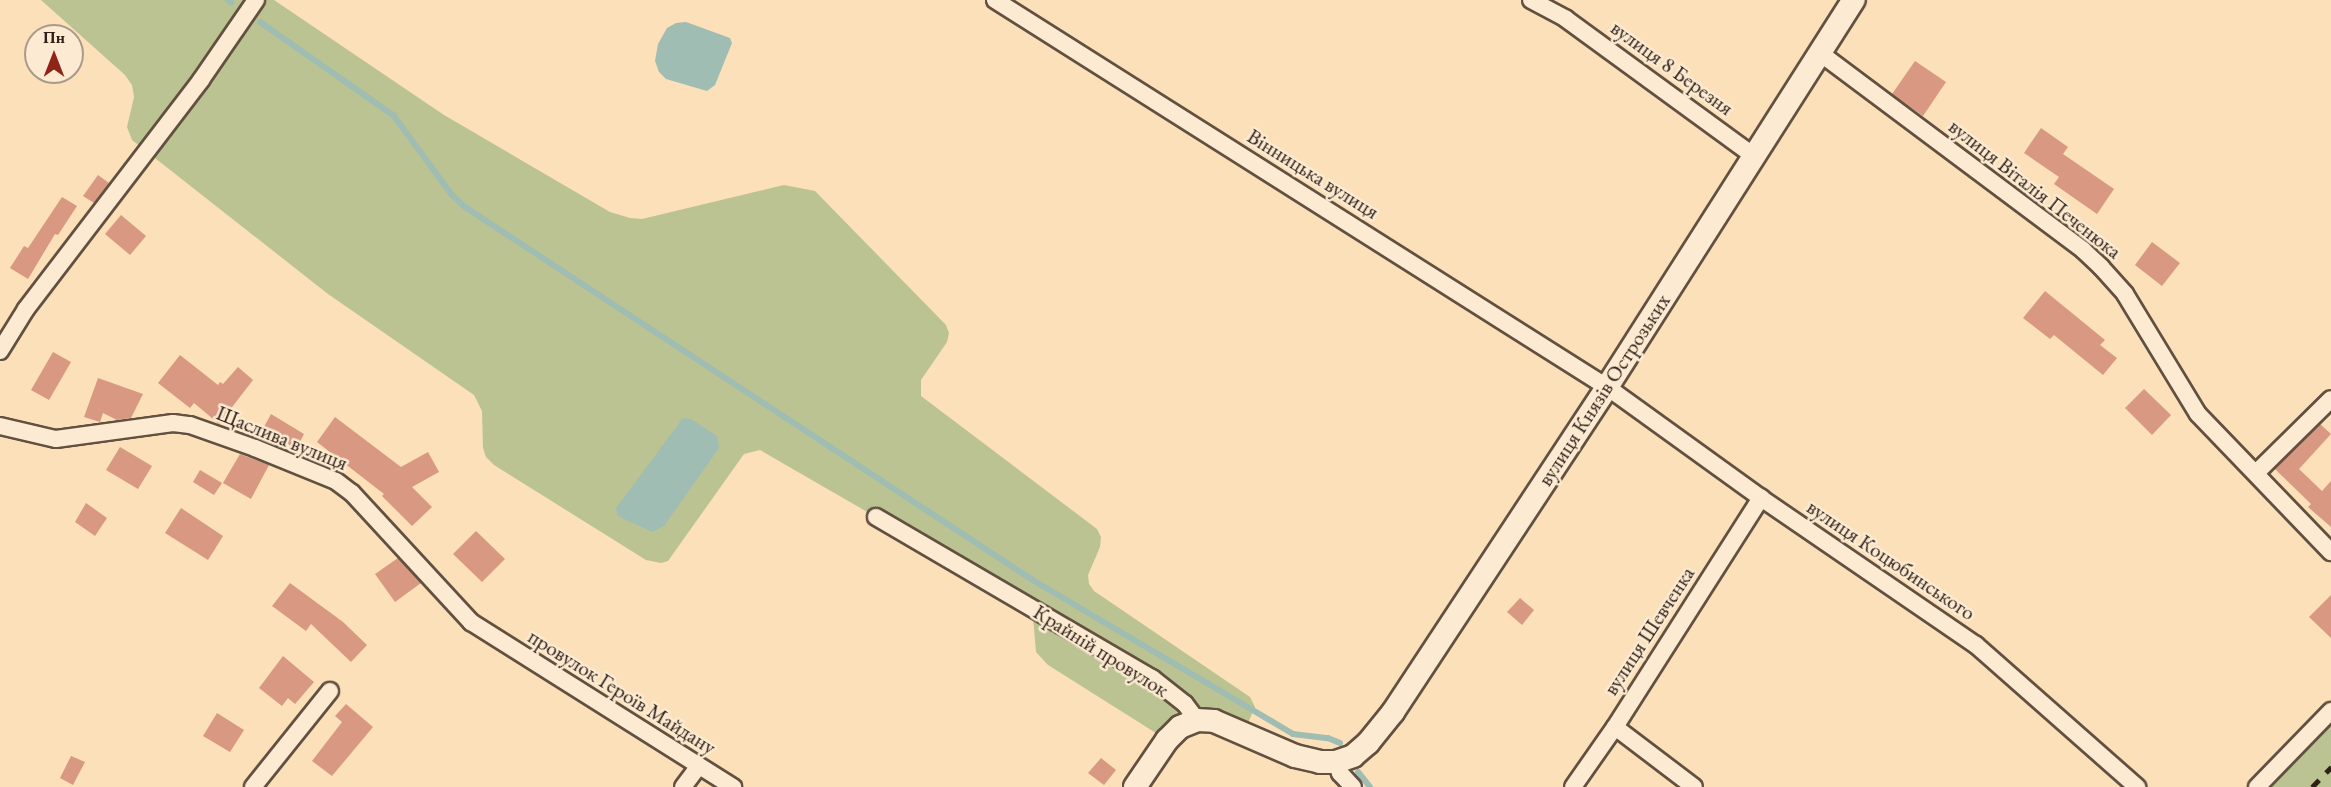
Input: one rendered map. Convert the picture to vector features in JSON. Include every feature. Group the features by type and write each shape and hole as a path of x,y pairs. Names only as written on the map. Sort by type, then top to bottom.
{"street":[{"path":"0,351 26,309 201,80 256,0"},
{"name":"Вінницька вулиця","path":"995,0 1607,387"},
{"name":"вулиця 8 Березня","path":"1531,0 1566,19 1754,156"},
{"name":"вулиця Князів Острозьких","path":"1336,762 1360,750 1388,718 1607,387 1854,0"},
{"name":"вулиця Віталія Печенюка","path":"1820,53 2083,250 2101,267 2125,294 2189,401 2209,427 2331,552"},
{"name":"вулиця Коцюбинського","path":"1607,387 1761,498 1976,645 2137,787"},
{"path":"2256,473 2331,399"},
{"name":"Щаслива вулиця","path":"0,426 56,439 172,423 181,424 255,448 321,474 352,493 471,622 488,635"},
{"name":"вулиця Шевченка","path":"1573,787 1615,727 1761,498"},
{"name":"Крайній провулок","path":"876,517 1152,678 1185,704 1197,720"},
{"name":"провулок Героїв Майдану","path":"488,635 733,787"},
{"path":"253,787 330,691"},
{"path":"2257,787 2331,711"},
{"path":"1135,787 1167,740 1180,727 1197,720 1214,721 1233,727 1308,760 1336,762 1340,772 1353,787"},
{"path":"1615,727 1694,787"},
{"path":"683,787 698,767"}],"green space":[{"path":"41,0 274,0 444,115 610,212 642,219 784,185 815,191 946,325 949,333 947,342 921,380 921,396 1097,529 1101,537 1100,547 1088,575 1089,584 1094,591 1250,697 1255,707 1244,732 1214,721 1167,740 1048,665 1036,652 1033,617 876,517 760,450 744,454 668,561 661,563 646,560 494,465 486,457 483,448 482,411 474,395 328,294 132,140 127,127 134,97 132,85 125,75 84,38 84,24 68,24"},
{"path":"2331,712 2331,787 2259,787"}],"water":[{"path":"686,22 730,38 732,43 715,85 707,91 666,79 659,72 655,61 658,44 667,28 676,23"},
{"path":"683,418 691,419 717,436 719,448 664,526 652,532 618,516 616,508"}],"building":[{"path":"1915,61 1946,82 1923,116 1892,94"},
{"path":"2041,128 2068,147 2063,154 2114,189 2097,214 2054,184 2059,177 2024,153"},
{"path":"98,175 109,183 94,203 83,196"},
{"path":"62,197 77,206 58,235 55,234 28,279 10,268 24,246 28,248"},
{"path":"121,215 146,236 130,255 105,234"},
{"path":"2152,242 2180,263 2162,286 2135,265"},
{"path":"2045,291 2105,340 2100,345 2117,358 2103,375 2054,335 2050,339 2023,318"},
{"path":"53,352 71,362 49,400 31,390"},
{"path":"180,355 218,385 220,382 223,384 238,367 253,380 219,424 194,403 190,408 158,383"},
{"path":"98,378 143,394 131,418 117,420 103,413 100,422 84,417"},
{"path":"2144,389 2171,415 2152,435 2125,408"},
{"path":"271,414 304,434 296,449 283,441 279,447 258,438"},
{"path":"335,417 401,467 428,452 439,472 412,487 432,507 412,526 382,496 384,494 317,442"},
{"path":"2320,424 2331,434 2299,469 2322,491 2331,481 2331,527 2308,507 2311,504 2275,469"},
{"path":"120,447 152,466 138,489 106,470"},
{"path":"240,454 269,465 251,499 223,483"},
{"path":"200,470 222,483 214,495 193,482"},
{"path":"86,503 107,518 95,536 75,522"},
{"path":"181,508 223,536 208,560 165,533"},
{"path":"476,531 505,559 482,582 453,554"},
{"path":"398,558 421,583 395,602 375,574"},
{"path":"290,583 343,622 367,645 351,662 311,624 306,631 272,606"},
{"path":"2331,595 2331,638 2309,617"},
{"path":"1520,598 1534,610 1522,625 1507,612"},
{"path":"283,656 314,682 295,704 288,698 282,706 259,688"},
{"path":"346,704 373,727 332,776 312,761 342,722 335,716"},
{"path":"217,713 244,730 230,752 203,736"},
{"path":"71,756 85,762 73,785 60,778"},
{"path":"1101,758 1116,770 1104,785 1088,773"}],"waterway":[{"path":"260,22 394,116 451,194 465,207 1031,579 1293,734 1328,738 1340,743"},
{"path":"1358,772 1370,787"}],"railway":[{"path":"2312,787 2331,767"}]}
